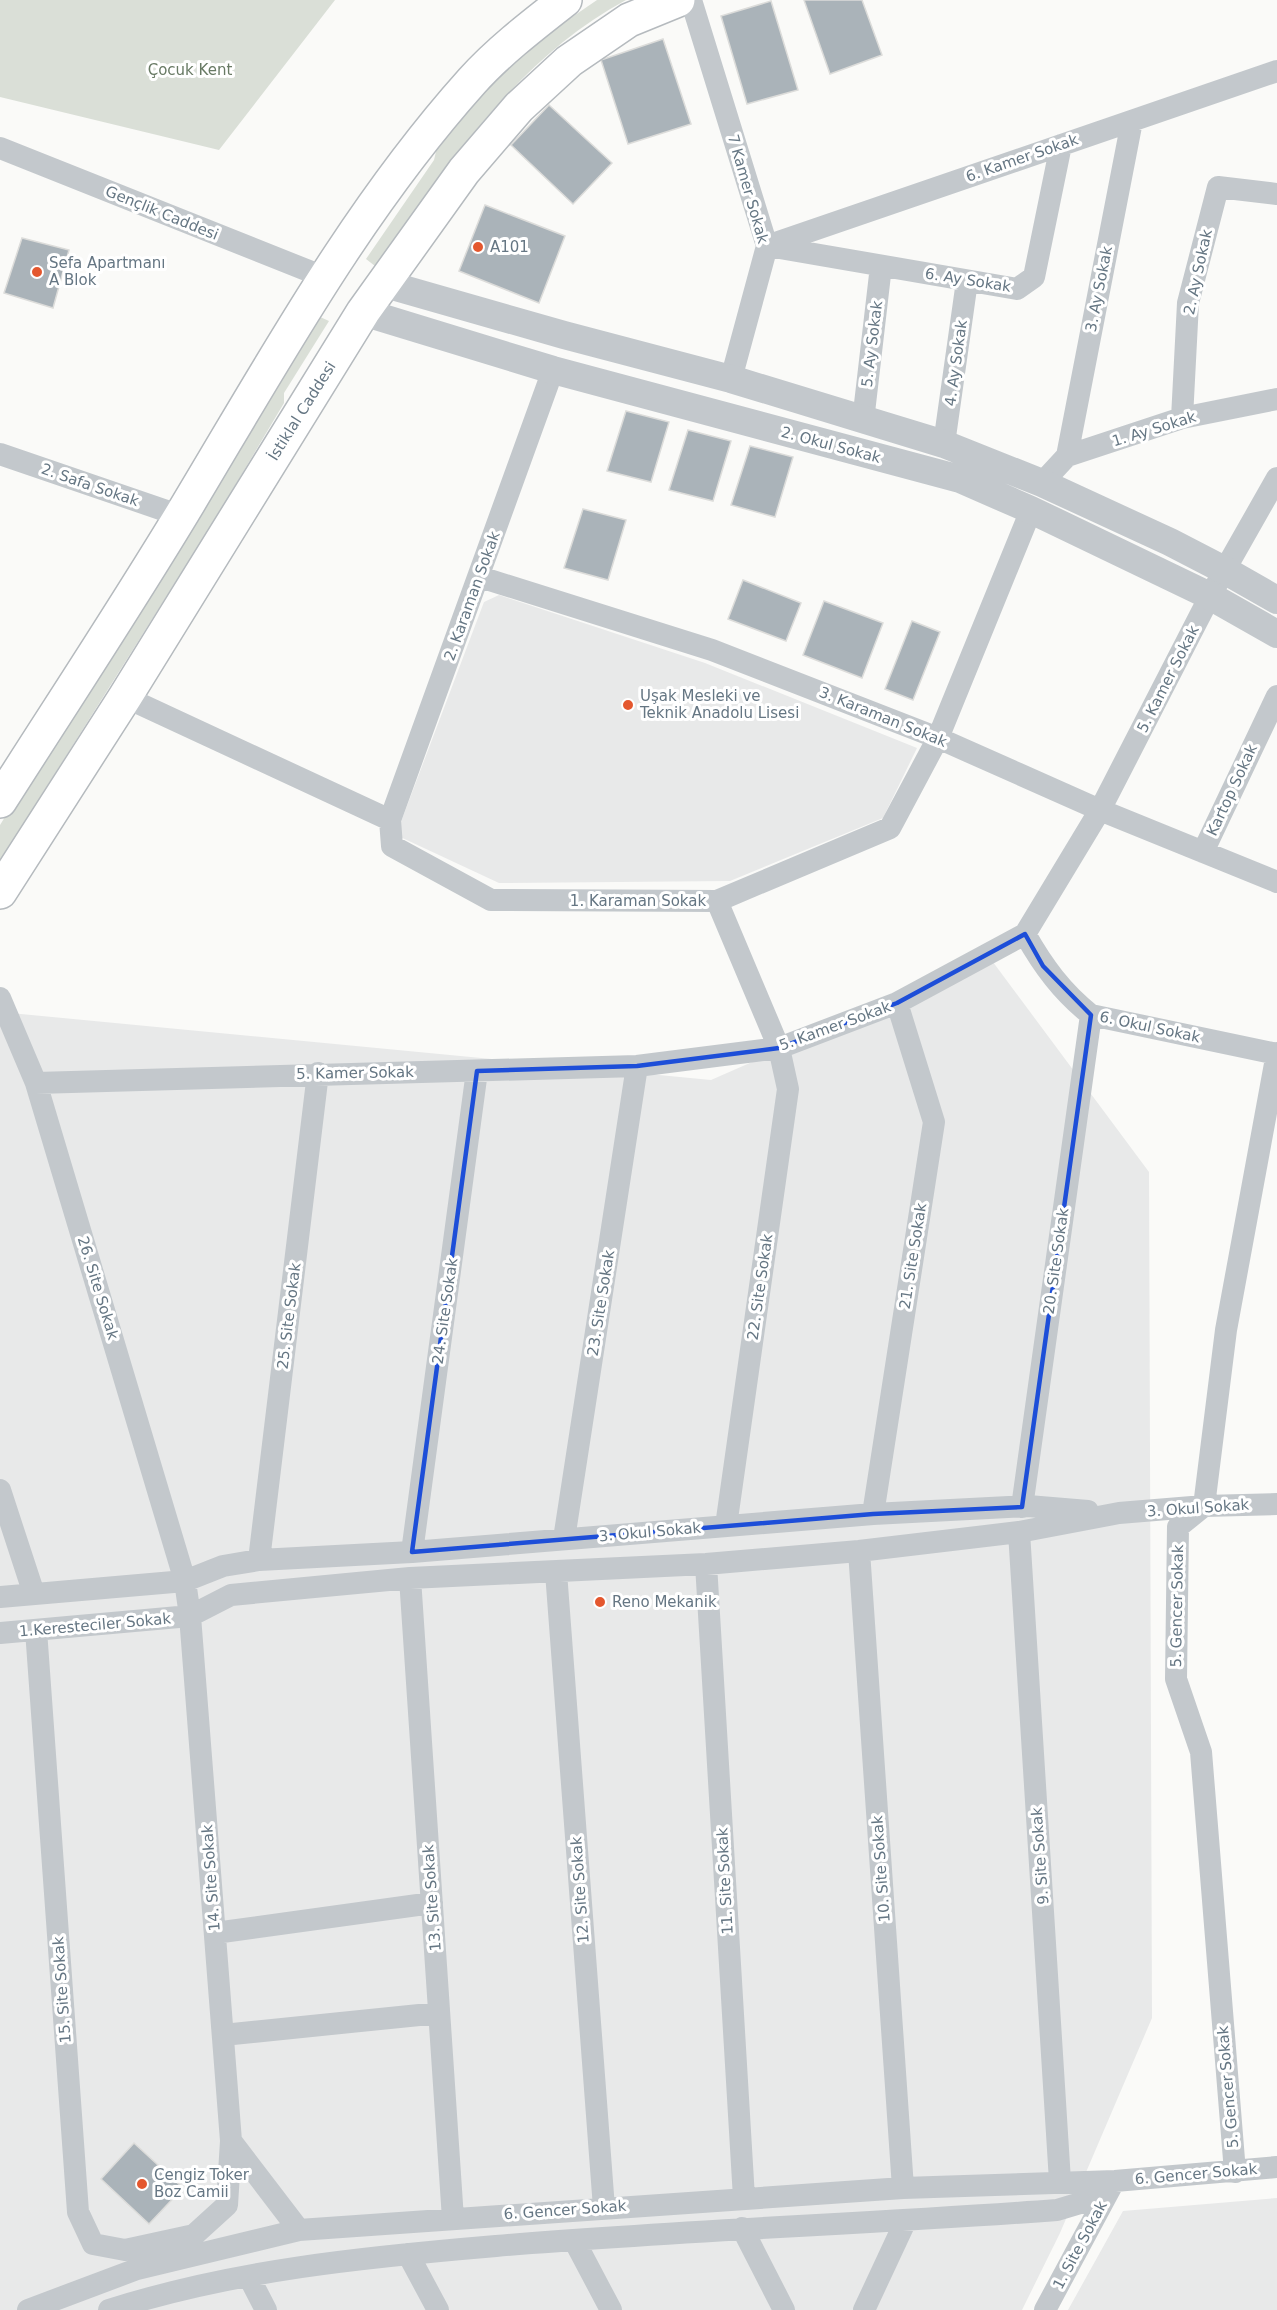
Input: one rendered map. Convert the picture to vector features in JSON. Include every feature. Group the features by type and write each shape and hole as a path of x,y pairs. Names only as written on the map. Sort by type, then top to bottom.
{"main road":[{"path":"0,801 181,516 324,277 424,138 473,79 565,0"},
{"name":"İstiklal Caddesi","path":"0,892 125,697 363,312 464,171 519,107 569,61 629,20 678,0"},
{"path":"324,277 382,283"},
{"path":"324,277 363,312"}],"street":[{"name":"7 Kamer Sokak","path":"691,0 767,246 731,380"},
{"name":"6. Kamer Sokak","path":"767,246 1277,71"},
{"name":"3. Ay Sokak","path":"1066,456 1132,121"},
{"name":"6. Ay Sokak","path":"767,246 1017,289 1034,277 1060,145"},
{"name":"Gençlik Caddesi","path":"0,148 324,277"},
{"name":"2. Ay Sokak","path":"1182,418 1188,303 1218,187 1277,194"},
{"name":"5. Ay Sokak","path":"863,421 882,266"},
{"name":"4. Ay Sokak","path":"944,444 967,281"},
{"name":"2. Okul Sokak","path":"382,283 731,380 944,444 1042,483 1226,570 1277,600"},
{"name":"2. Okul Sokak","path":"363,312 553,370 960,479 1031,510 1210,596 1277,634"},
{"path":"553,370 564,335"},
{"name":"2. Karaman Sokak","path":"390,820 480,577 553,370"},
{"name":"1. Ay Sokak","path":"1066,456 1182,418 1277,399"},
{"name":"2. Safa Sokak","path":"0,454 181,516"},
{"path":"1031,510 1042,483 1066,456"},
{"name":"5. Kamer Sokak","path":"36,1083 318,1073 637,1066 779,1048 897,1003 1025,934 1100,810 1210,596 1277,478"},
{"name":"1. Karaman Sokak","path":"390,820 392,846 491,900 717,901 890,828 938,738 1031,510"},
{"name":"3. Karaman Sokak","path":"480,577 712,650 938,738 1100,810 1277,882"},
{"name":"Kartop Sokak","path":"1203,852 1277,696"},
{"path":"125,697 390,820"},
{"name":"22. Site Sokak","path":"717,901 779,1048 788,1089 726,1526"},
{"name":"6. Okul Sokak","path":"1025,934 1043,966 1076,1003 1091,1015 1277,1054"},
{"name":"26. Site Sokak","path":"0,998 36,1083 185,1581 190,1616"},
{"name":"21. Site Sokak","path":"873,1514 934,1122 897,1003"},
{"name":"20. Site Sokak","path":"1022,1507 1091,1015"},
{"path":"1204,1506 1226,1330 1277,1054"},
{"name":"23. Site Sokak","path":"564,1539 637,1066"},
{"name":"24. Site Sokak","path":"412,1552 477,1071"},
{"name":"25. Site Sokak","path":"260,1560 318,1073"},
{"path":"0,1490 34,1594"},
{"name":"3. Okul Sokak","path":"190,1616 231,1595 410,1578 706,1564 859,1551 1019,1532 1119,1513 1204,1506 1277,1504"},
{"name":"5. Gencer Sokak","path":"1204,1506 1178,1527 1176,1679 1201,1752 1234,2172"},
{"name":"3. Okul Sokak","path":"185,1581 223,1566 260,1560 412,1552 873,1514 1022,1507 1119,1513"},
{"name":"9. Site Sokak","path":"1019,1532 1060,2181"},
{"name":"10. Site Sokak","path":"859,1551 903,2188"},
{"name":"11. Site Sokak","path":"706,1564 744,2198"},
{"name":"12. Site Sokak","path":"556,1572 604,2208"},
{"name":"13. Site Sokak","path":"410,1578 453,2219"},
{"path":"0,1597 185,1581"},
{"name":"1.Keresteciler Sokak","path":"0,1633 190,1616"},
{"name":"14. Site Sokak","path":"190,1616 231,2141 227,2205 194,2235"},
{"name":"15. Site Sokak","path":"36,1630 78,2212 93,2244 125,2250 194,2235"},
{"path":"215,1933 432,1903"},
{"path":"223,2035 439,2013"},
{"path":"231,2141 299,2230"},
{"name":"6. Gencer Sokak","path":"28,2310 137,2269 299,2230 744,2198 903,2188 1060,2181 1115,2181 1277,2168"},
{"name":"6. Gencer Sokak","path":"109,2310 147,2298 303,2266 408,2253 742,2228 1057,2211 1088,2201 1115,2181"},
{"name":"1. Site Sokak","path":"1045,2310 1115,2181"},
{"path":"864,2310 906,2220"},
{"path":"742,2228 784,2310"},
{"path":"194,2235 211,2250"},
{"path":"574,2240 611,2310"},
{"path":"408,2253 438,2310"},
{"path":"249,2277 266,2310"}],"highlighted area":[{"path":"1025,934 1043,966 1091,1015 1022,1507 873,1514 412,1552 477,1071 637,1066 779,1048 897,1003"}],"shaded area":[{"name":"Uşak Mesleki ve Teknik Anadolu Lisesi","path":"499,595 705,663 917,748 883,818 730,881 499,883 396,835 484,602"},
{"path":"990,958 1149,1172 1152,2018 1060,2233 1022,2310 0,2310 0,1012 711,1080"},
{"path":"1277,2198 1277,2310 1068,2310 1123,2211"}],"green space":[{"name":"Çocuk Kent","path":"0,0 335,0 219,150 0,97"},
{"path":"597,0 626,0 587,24 550,53 517,84 457,154 375,266 366,259 434,160 438,143 507,65"},
{"path":"318,316 329,321 284,393 284,403 217,516 0,861 0,825"}],"building":[{"path":"804,0 862,0 882,55 830,74"},
{"path":"771,1 798,90 747,104 721,16"},
{"path":"663,39 691,124 628,144 601,60"},
{"path":"549,105 612,163 573,204 511,145"},
{"path":"485,205 565,236 539,303 459,271"},
{"name":"Sefa Apartmanı A Blok","path":"22,238 69,250 53,308 4,293"},
{"path":"626,411 669,422 651,482 607,471"},
{"path":"688,430 731,441 713,501 669,490"},
{"path":"750,446 793,457 775,517 731,505"},
{"path":"583,509 626,520 608,580 564,568"},
{"path":"743,580 801,603 786,641 728,619"},
{"path":"824,601 883,623 862,678 803,655"},
{"path":"912,621 940,632 913,700 885,689"},
{"name":"Cengiz Toker Boz Camii","path":"134,2143 183,2188 149,2224 101,2179"}],"place":[{"name":"A101","path":"478,247"},
{"name":"Sefa Apartmanı A Blok","path":"37,272"},
{"name":"Uşak Mesleki ve Teknik Anadolu Lisesi","path":"628,705"},
{"name":"Reno Mekanik","path":"600,1602"},
{"name":"Cengiz Toker Boz Camii","path":"142,2184"}]}
